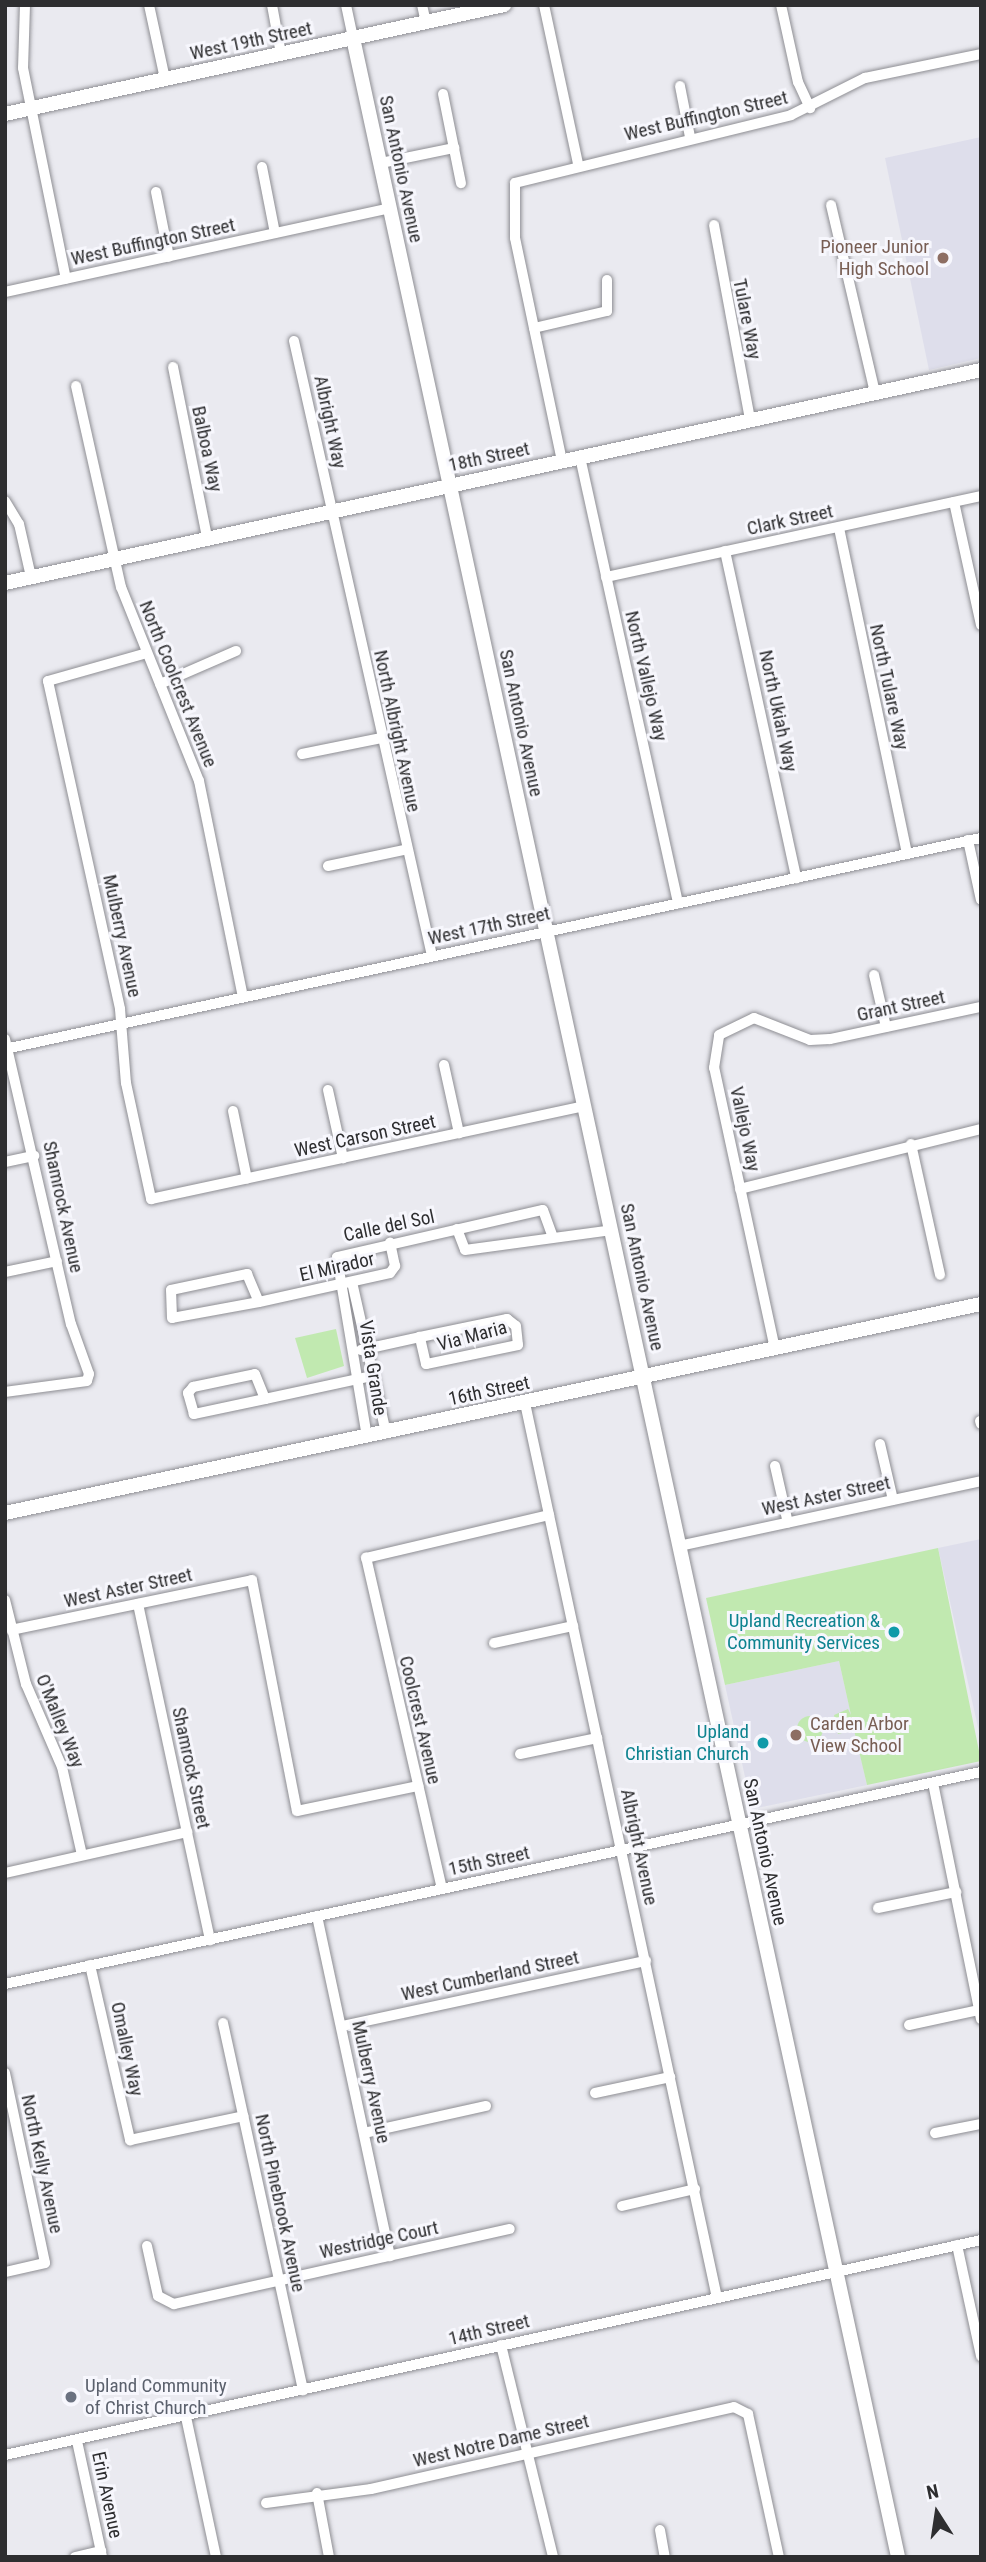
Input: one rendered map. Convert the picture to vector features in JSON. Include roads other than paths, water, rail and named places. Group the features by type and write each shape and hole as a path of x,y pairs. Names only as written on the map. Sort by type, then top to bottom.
{"main road":[{"name":"West 19th Street","path":"5,114 505,5"},
{"name":"San Antonio Avenue","path":"353,38 898,2557"},
{"name":"18th Street","path":"5,583 981,370"},
{"name":"16th Street","path":"5,1513 981,1304"}],"street":[{"path":"24,5 29,108 66,279"},
{"path":"149,5 165,79"},
{"path":"272,5 281,54"},
{"name":"San Antonio Avenue","path":"346,5 353,38"},
{"path":"422,5 426,22"},
{"path":"544,5 578,163"},
{"path":"781,5 798,82 810,108"},
{"name":"West Buffington Street","path":"534,328 512,222 515,183 578,163 810,108 865,78 981,54"},
{"path":"680,86 690,137"},
{"path":"443,94 461,183"},
{"path":"380,163 454,148"},
{"path":"262,167 275,233"},
{"path":"156,192 169,257"},
{"path":"831,205 875,393"},
{"name":"West Buffington Street","path":"5,292 390,208"},
{"name":"Tulare Way","path":"714,225 750,420"},
{"path":"562,461 534,328 607,312 607,280"},
{"name":"Albright Way","path":"295,341 331,511"},
{"name":"Balboa Way","path":"173,367 207,537"},
{"name":"North Coolcrest Avenue","path":"76,386 112,558 199,781 243,997"},
{"name":"North Vallejo Way","path":"580,457 678,903"},
{"name":"Clark Street","path":"607,577 981,496"},
{"path":"5,501 19,524 31,577"},
{"path":"954,502 981,625"},
{"name":"North Albright Avenue","path":"331,511 404,850 432,956"},
{"name":"North Tulare Way","path":"839,528 907,854"},
{"name":"North Ukiah Way","path":"725,551 796,878"},
{"path":"160,684 236,651"},
{"name":"Mulberry Avenue","path":"147,653 48,681 123,1023 126,1083 151,1199"},
{"path":"302,754 381,738"},
{"name":"West 17th Street","path":"6,1046 981,838"},
{"path":"968,841 981,900"},
{"path":"327,866 404,850"},
{"path":"874,975 886,1027"},
{"name":"Grant Street","path":"830,1039 981,1007"},
{"name":"Vallejo Way","path":"775,1349 714,1068 719,1035 754,1018 803,1038 830,1039"},
{"name":"Shamrock Avenue","path":"5,1392 87,1381 6,1046"},
{"path":"444,1065 459,1133"},
{"path":"328,1090 343,1158"},
{"name":"West Carson Street","path":"151,1199 585,1106"},
{"path":"233,1111 247,1179"},
{"path":"740,1189 911,1144 981,1129"},
{"path":"911,1144 940,1275"},
{"path":"5,1162 34,1156"},
{"name":"Calle del Sol","path":"336,1264 340,1254 543,1210 553,1237"},
{"name":"Calle del Sol","path":"457,1229 465,1250 612,1230"},
{"name":"El Mirador","path":"258,1302 247,1274 167,1295 177,1320 346,1284 393,1272 390,1243"},
{"path":"5,1272 57,1261"},
{"name":"Vista Grande","path":"336,1264 346,1284 367,1349 386,1433"},
{"name":"Vista Grande","path":"346,1284 367,1437"},
{"name":"Via Maria","path":"355,1352 420,1337 507,1319 513,1320 519,1339 511,1348 432,1365 420,1337"},
{"path":"265,1399 254,1374 188,1393 194,1414 265,1399 373,1375"},
{"name":"Albright Avenue","path":"525,1403 718,2298"},
{"path":"880,1444 893,1500"},
{"path":"775,1466 788,1523"},
{"name":"West Aster Street","path":"680,1546 981,1481"},
{"name":"Coolcrest Avenue","path":"442,1889 366,1558 550,1515"},
{"name":"West Aster Street","path":"11,1630 252,1580 297,1811 418,1786"},
{"name":"O'Malley Way","path":"5,1600 26,1684 62,1767 82,1855"},
{"name":"Shamrock Street","path":"138,1604 210,1940"},
{"path":"494,1643 573,1626"},
{"path":"520,1754 597,1738"},
{"name":"15th Street","path":"5,1984 981,1772"},
{"path":"909,2025 980,2015 933,1783"},
{"path":"5,1873 187,1832"},
{"path":"878,1908 956,1892"},
{"name":"Mulberry Avenue","path":"317,1916 390,2256"},
{"name":"West Cumberland Street","path":"342,2026 646,1961"},
{"name":"Omalley Way","path":"90,1965 130,2140 244,2116"},
{"name":"North Pinebrook Avenue","path":"223,2023 303,2390"},
{"name":"North Kelly Avenue","path":"5,2073 45,2263 5,2272"},
{"path":"595,2093 670,2077"},
{"path":"364,2133 486,2106"},
{"path":"935,2133 981,2124"},
{"path":"622,2206 695,2189"},
{"name":"Westridge Court","path":"147,2246 158,2296 174,2304 510,2229"},
{"name":"14th Street","path":"5,2455 981,2240"},
{"path":"957,2245 980,2354"},
{"path":"501,2345 551,2557"},
{"name":"West Notre Dame Street","path":"266,2503 317,2493 371,2489 743,2408 779,2557"},
{"path":"186,2417 216,2557"},
{"name":"Erin Avenue","path":"77,2441 102,2554"},
{"path":"317,2493 329,2557"},
{"path":"660,2530 665,2557"},
{"path":"75,2557 102,2554"}],"place":[{"name":"Pioneer Junior High School","path":"943,258"},
{"name":"Upland Recreation & Community Services","path":"894,1632"},
{"name":"Carden Arbor View School","path":"796,1735"},
{"name":"Upland Christian Church","path":"763,1743"},
{"name":"Upland Community of Christ Church","path":"71,2397"}]}
